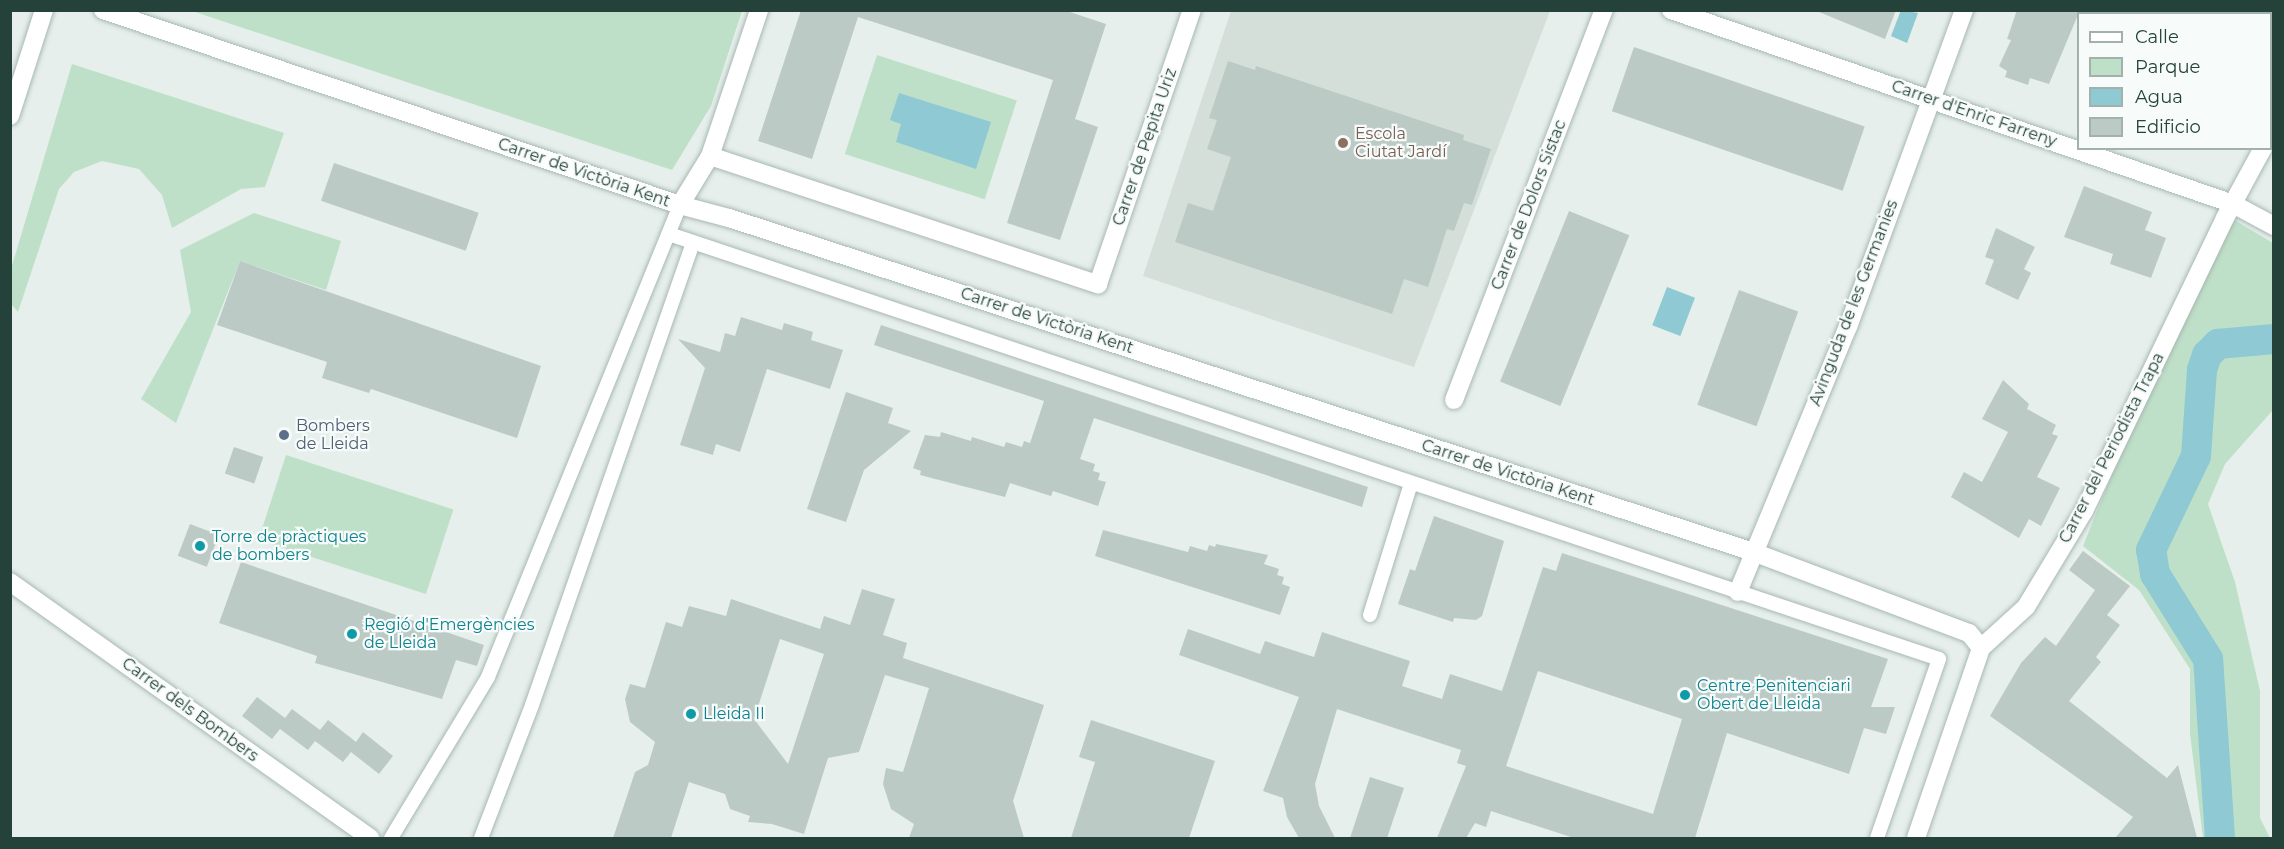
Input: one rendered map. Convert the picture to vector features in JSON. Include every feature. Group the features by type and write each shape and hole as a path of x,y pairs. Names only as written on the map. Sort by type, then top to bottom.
{"street":[{"path":"10,116 44,10"},
{"name":"Carrer de Victòria Kent","path":"103,10 680,205 763,229 1753,552 1969,633 1981,648"},
{"path":"680,205 710,156 759,10"},
{"name":"Carrer de Pepita Uriz","path":"710,156 1098,284 1192,10"},
{"name":"Carrer de Dolors Sistac","path":"1454,400 1604,10"},
{"name":"Carrer d'Enric Farreny","path":"1671,10 2077,150"},
{"name":"Avinguda de les Germanies","path":"1738,592 1848,327 1964,10"},
{"name":"Carrer d'Enric Farreny","path":"2077,150 2233,204 2274,226"},
{"name":"Carrer del Periodista Trapa","path":"1916,838 1981,648 2026,607 2084,511 2233,204 2262,150"},
{"name":"Carrer dels Bombers","path":"10,582 370,838"}],"lane":[{"path":"391,838 488,677 680,205"},
{"name":"Carrer de Victòria Kent","path":"669,234 1939,659 1877,838"},
{"path":"481,838 532,705 693,242"},
{"path":"1370,615 1411,483"}],"shaded area":[{"name":"Escola Ciutat Jardí","path":"1231,11 1550,11 1414,367 1143,276"}],"green space":[{"path":"742,10 711,106 672,170 192,11"},
{"path":"877,55 1017,100 985,199 845,154"},
{"path":"72,64 284,133 265,187 241,189 172,228 162,195 139,169 102,161 74,172 59,189 18,312 11,304 11,269"},
{"path":"254,213 341,241 326,290 240,261 176,423 141,399 191,312 180,250"},
{"path":"2231,218 2273,243 2273,410 2225,464 2208,504 2235,582 2260,691 2260,818 2270,838 2203,838 2190,734 2190,669 2139,590 2083,546 2123,447"},
{"path":"286,455 453,509 426,594 258,540"}],"water":[{"path":"1901,10 1918,13 1907,43 1891,36"},
{"path":"899,93 991,122 976,169 896,142 901,124 890,120"},
{"path":"1667,287 1695,298 1680,336 1652,325"}],"building":[{"path":"801,10 1064,10 1106,24 1075,119 1098,127 1060,240 1007,223 1053,80 858,17 812,159 758,141"},
{"path":"1814,10 1896,10 1885,39"},
{"path":"2017,10 2080,10 2077,12 2077,17 2049,84 2030,78 2028,85 2005,77 2007,71 1999,66 2011,40 2007,39"},
{"path":"1634,47 1865,126 1843,191 1612,111"},
{"path":"1228,61 1255,70 1256,66 1464,135 1463,140 1491,149 1472,205 1464,203 1454,231 1447,229 1428,287 1404,279 1392,314 1175,242 1188,203 1213,211 1231,157 1207,149 1217,120 1209,118"},
{"path":"334,163 479,213 466,251 321,201"},
{"path":"2084,186 2152,212 2145,230 2166,238 2151,278 2110,264 2113,254 2064,237"},
{"path":"1569,211 1629,235 1560,406 1500,382"},
{"path":"1996,228 2035,247 2024,269 2031,273 2018,300 1985,284 1994,260 1985,257"},
{"path":"240,261 541,366 517,438 371,389 369,393 322,378 327,362 217,325"},
{"path":"1739,290 1798,312 1756,426 1697,405"},
{"path":"741,317 782,330 784,323 813,332 811,340 843,350 830,389 767,369 740,452 716,444 713,455 680,445 705,368 678,339 720,352 725,333 735,336"},
{"path":"881,325 1368,487 1362,507 1094,418 1080,459 1095,464 1093,471 1100,473 1098,480 1106,482 1098,506 1053,491 1051,496 1010,483 1005,497 920,475 921,471 913,468 925,435 940,437 941,432 971,441 972,437 1004,447 1006,442 1022,447 1024,441 1030,443 1044,401 874,345"},
{"path":"2003,380 2029,404 2027,409 2056,425 2052,434 2058,436 2037,477 2060,488 2041,526 2029,519 2019,538 1951,497 1964,472 1982,482 2008,432 1982,419"},
{"path":"846,392 893,408 888,423 911,431 864,470 846,522 807,509"},
{"path":"234,447 263,457 254,484 225,473"},
{"path":"1434,516 1504,541 1482,616 1476,620 1454,618 1453,622 1398,604 1410,569 1415,571"},
{"name":"Torre de pràctiques de bombers","path":"190,524 219,535 207,567 178,556"},
{"path":"1103,530 1188,552 1190,546 1207,551 1209,545 1215,547 1216,544 1268,555 1264,564 1279,569 1277,575 1284,577 1282,584 1290,587 1280,615 1095,556"},
{"path":"2083,551 2130,586 2107,615 2120,625 2096,657 2101,662 2069,701 2167,778 2178,765 2197,838 2115,838 2133,817 1990,716 2021,663 2045,637 2056,646 2095,590 2069,570"},
{"path":"1562,553 1888,659 1871,707 1895,707 1886,734 1864,728 1849,774 1727,733 1695,838 1574,838 1491,811 1486,827 1475,823 1466,838 1437,838 1466,766 1457,763 1461,750 1337,709 1315,784 1319,806 1335,838 1299,838 1287,817 1283,798 1263,791 1299,697 1179,655 1188,629 1260,654 1265,641 1314,657 1322,632 1410,661 1402,686 1442,699 1450,674 1502,691 1543,567 1556,571","holes":["1538,671 1682,719 1653,814 1506,766"]},
{"name":"Regió d'Emergències de Lleida","path":"241,562 484,645 477,666 456,660 442,699 315,663 317,656 219,623"},
{"name":"Lleida II","path":"862,589 895,599 883,635 907,643 903,658 1044,705 1013,801 1024,838 909,838 914,824 891,809 883,784 886,768 903,772 929,688 885,675 859,752 828,758 804,834 772,824 748,822 750,816 730,809 725,794 689,782 671,838 613,838 635,772 648,765 655,742 630,722 625,699 630,684 645,688 666,622 682,627 689,606 726,616 731,599 820,629 824,616 850,625","holes":["780,639 824,654 788,764 754,719"]},
{"path":"257,697 285,718 292,709 320,730 328,720 356,742 363,732 393,756 379,774 351,752 343,762 315,741 308,750 280,729 272,739 242,716"},
{"path":"1091,720 1215,761 1189,838 1071,838 1095,762 1079,757"},
{"path":"1370,777 1404,788 1387,838 1350,838"}],"waterway":[{"path":"2220,838 2208,659 2155,574 2151,550 2196,456 2202,370 2207,355 2218,344 2274,339"}],"place":[{"name":"Escola Ciutat Jardí","path":"1343,143"},
{"name":"Bombers de Lleida","path":"284,435"},
{"name":"Torre de pràctiques de bombers","path":"200,546"},
{"name":"Regió d'Emergències de Lleida","path":"352,634"},
{"name":"Centre Penitenciari Obert de Lleida","path":"1685,695"},
{"name":"Lleida II","path":"691,714"}]}
